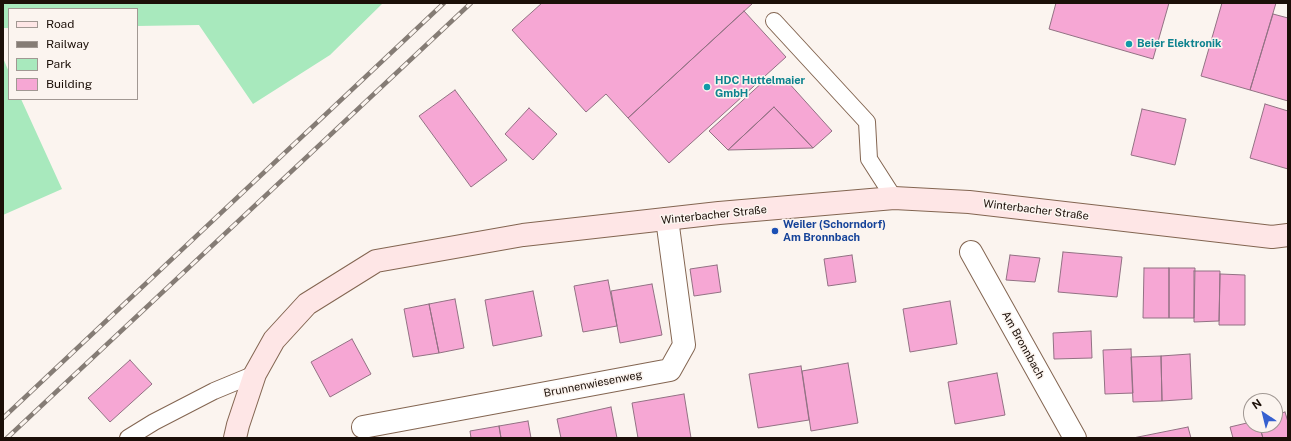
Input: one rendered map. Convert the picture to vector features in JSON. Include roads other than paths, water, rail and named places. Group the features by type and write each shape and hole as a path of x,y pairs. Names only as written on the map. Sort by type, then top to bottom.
{"street":[{"name":"Winterbacher Straße","path":"235,438 255,374 274,340 307,304 376,261 522,235 726,213 894,198 969,202 1272,237 1288,235"},
{"name":"Brunnenwiesenweg","path":"363,427 670,370 684,346 667,220"},
{"name":"Am Bronnbach","path":"971,252 1075,438"}],"lane":[{"path":"774,21 867,122 869,159 894,198"},
{"path":"128,438 154,422 214,391 255,374"}],"railway":[{"path":"3,418 444,3"},
{"path":"7,438 471,3"}],"place":[{"name":"Beier Elektronik","path":"1129,44"},
{"name":"HDC Huttelmaier GmbH","path":"707,87"},
{"name":"Weiler (Schorndorf) Am Bronnbach","path":"775,231"}]}
